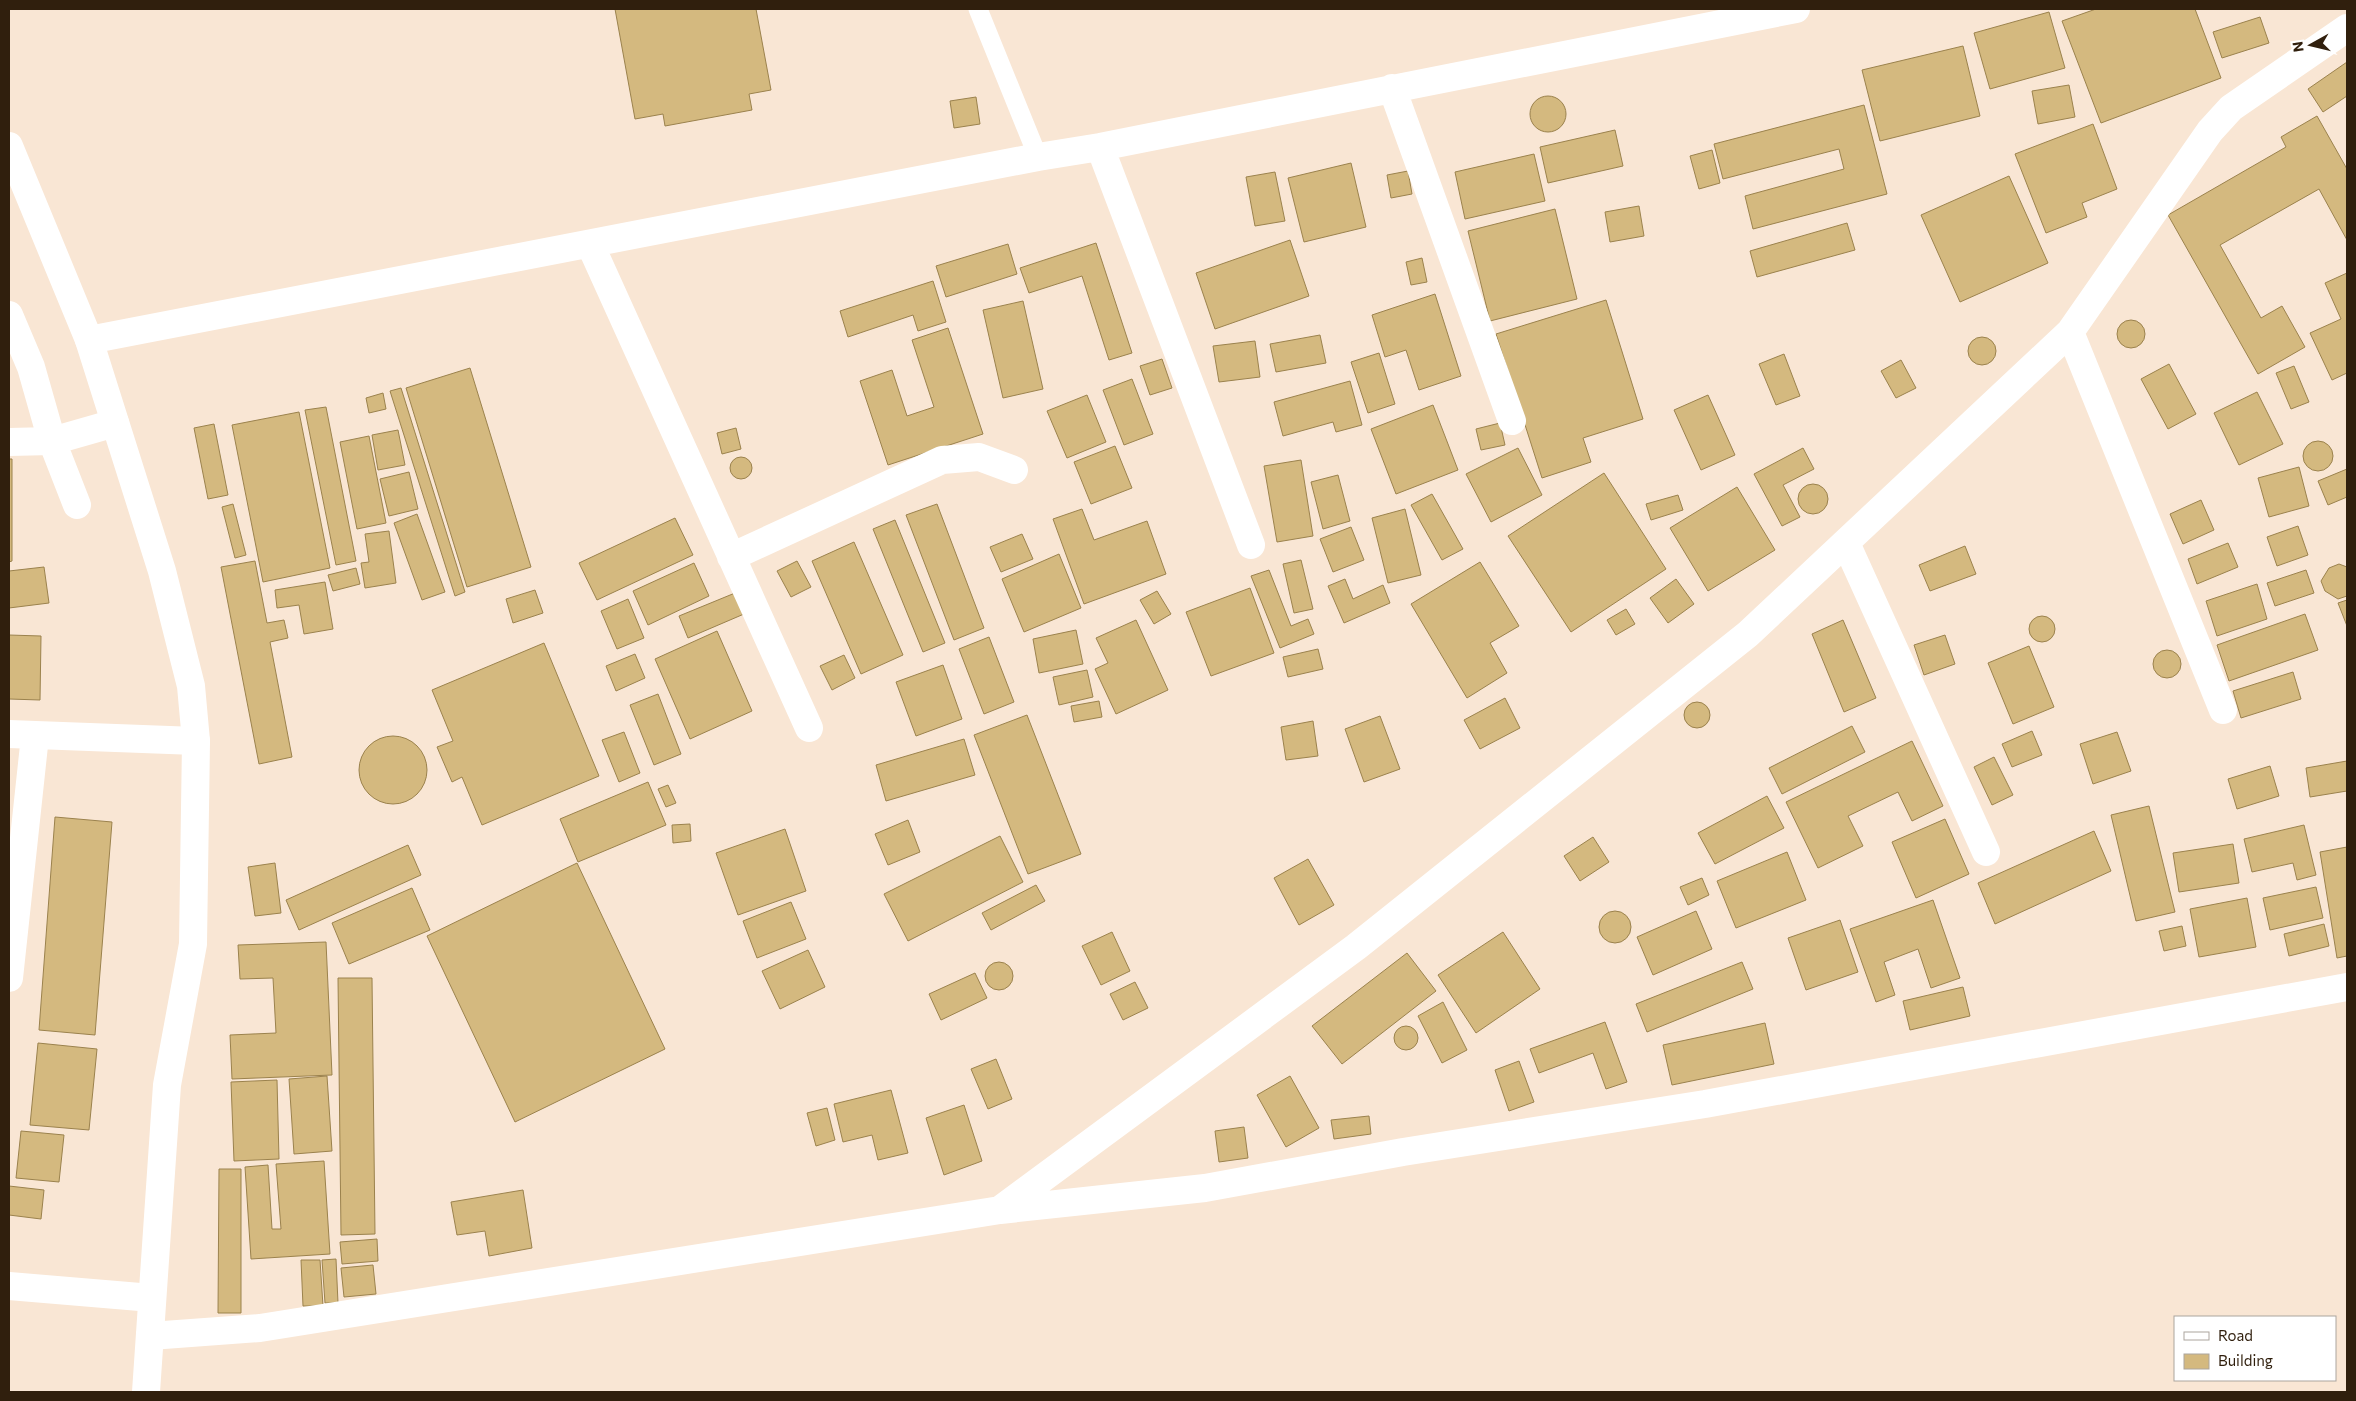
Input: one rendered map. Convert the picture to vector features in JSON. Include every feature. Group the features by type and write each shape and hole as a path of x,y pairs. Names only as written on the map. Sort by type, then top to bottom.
{"street":[{"path":"89,340 1038,157 1100,147 1796,9"},
{"path":"1000,1210 1356,947 1748,634 2070,332 2210,131 2231,108 2347,28"},
{"path":"1392,88 1512,421"},
{"path":"9,146 89,340 165,581 191,686 196,741 193,944 167,1084 146,1392"},
{"path":"1100,147 1251,545"},
{"path":"590,244 809,728"},
{"path":"9,315 31,367 52,441 77,505"},
{"path":"2070,332 2223,710"},
{"path":"9,442 52,441 115,423"},
{"path":"731,558 942,460 979,457 1014,470"},
{"path":"1846,543 1986,852"},
{"path":"9,978 22,735 196,741"},
{"path":"150,1336 260,1328 1000,1210 1205,1188 1403,1152 1705,1104 2347,987"},
{"path":"9,1286 152,1298"}],"lane":[{"path":"978,9 1038,157"}],"building":[{"path":"615,9 756,9 771,90 749,94 752,110 665,126 663,114 635,119"},
{"path":"2096,9 2195,9 2221,78 2101,123 2062,21"},
{"path":"2049,12 2065,68 1990,89 1974,33"},
{"path":"2260,17 2269,43 2222,58 2213,32"},
{"path":"1963,46 1980,116 1880,141 1862,70"},
{"path":"2347,62 2347,96 2323,112 2308,89"},
{"path":"2069,85 2075,117 2038,124 2032,91"},
{"path":"1548,96 1561,101 1566,114 1561,127 1548,132 1535,127 1530,114 1535,101"},
{"path":"976,97 980,124 954,128 950,101"},
{"path":"1864,105 1887,194 1753,229 1745,196 1844,169 1839,149 1723,179 1714,144"},
{"path":"2317,116 2347,169 2347,240 2319,189 2220,245 2261,318 2282,306 2305,347 2258,374 2168,215 2286,147 2281,137"},
{"path":"2093,124 2117,189 2082,203 2087,217 2046,233 2015,154"},
{"path":"1615,130 1623,166 1548,183 1540,147"},
{"path":"1712,150 1720,183 1699,189 1690,156"},
{"path":"1534,154 1545,201 1465,219 1455,172"},
{"path":"1351,163 1366,227 1304,242 1288,178"},
{"path":"1408,171 1412,194 1391,198 1387,175"},
{"path":"1275,172 1285,221 1255,226 1246,177"},
{"path":"2009,176 2048,263 1960,302 1921,215"},
{"path":"1639,206 1644,236 1610,242 1605,212"},
{"path":"1555,209 1577,299 1490,321 1468,231"},
{"path":"1847,223 1855,250 1757,277 1750,251"},
{"path":"1290,240 1309,296 1215,329 1196,273"},
{"path":"1096,243 1132,353 1109,360 1082,276 1029,293 1020,268"},
{"path":"1008,244 1017,274 946,297 936,266"},
{"path":"1422,258 1427,282 1411,285 1406,262"},
{"path":"2347,273 2347,373 2332,380 2310,333 2341,319 2325,283"},
{"path":"933,281 946,322 918,331 913,315 848,337 840,311"},
{"path":"1435,294 1461,376 1419,390 1406,350 1385,357 1372,315"},
{"path":"1606,300 1643,419 1583,438 1591,462 1542,478 1496,334"},
{"path":"1023,301 1043,389 1003,398 983,310"},
{"path":"2131,320 2141,324 2145,334 2141,344 2131,348 2121,344 2117,334 2121,324"},
{"path":"948,328 983,434 888,465 860,381 892,370 907,416 934,407 912,340"},
{"path":"1320,335 1326,363 1276,372 1270,344"},
{"path":"1982,337 1992,341 1996,351 1992,361 1982,365 1972,361 1968,351 1972,341"},
{"path":"1255,341 1260,377 1219,382 1213,346"},
{"path":"1379,353 1395,404 1368,413 1351,362"},
{"path":"1784,354 1800,396 1776,405 1759,364"},
{"path":"1162,359 1172,388 1150,395 1140,366"},
{"path":"1901,360 1916,388 1896,398 1881,371"},
{"path":"2169,364 2196,414 2168,429 2141,379"},
{"path":"2294,366 2309,402 2291,409 2276,373"},
{"path":"470,368 531,567 467,587 406,388"},
{"path":"1132,379 1153,434 1124,445 1103,390"},
{"path":"1350,381 1362,425 1336,432 1333,422 1283,436 1274,402"},
{"path":"401,388 465,592 455,596 390,391"},
{"path":"2257,392 2283,444 2239,465 2214,413"},
{"path":"383,393 386,409 369,413 366,398"},
{"path":"1087,395 1106,442 1067,458 1047,411"},
{"path":"1708,395 1735,455 1701,470 1674,410"},
{"path":"1433,405 1458,470 1396,494 1371,429"},
{"path":"326,407 356,561 336,565 305,410"},
{"path":"299,412 330,568 263,582 232,425"},
{"path":"1500,423 1505,445 1481,450 1476,429"},
{"path":"214,424 228,495 208,499 194,428"},
{"path":"736,428 741,449 722,454 717,433"},
{"path":"398,430 405,465 378,470 372,435"},
{"path":"369,436 386,523 357,529 340,442"},
{"path":"2318,441 2324,442 2332,450 2332,462 2324,470 2318,471 2312,470 2304,462 2303,456 2304,450 2312,442"},
{"path":"1115,446 1132,488 1091,504 1074,462"},
{"path":"1518,448 1542,495 1491,522 1466,474"},
{"path":"1803,448 1814,469 1783,485 1800,517 1782,526 1754,474"},
{"path":"741,457 749,460 752,468 749,476 741,479 733,476 730,468 733,460"},
{"path":"9,459 12,459 12,561 9,562"},
{"path":"1301,460 1313,536 1277,542 1264,466"},
{"path":"2299,467 2309,506 2269,517 2258,478"},
{"path":"2347,469 2347,497 2328,505 2318,481"},
{"path":"409,472 418,509 389,516 380,479"},
{"path":"1604,473 1666,569 1571,632 1508,536"},
{"path":"1338,475 1350,521 1323,529 1311,482"},
{"path":"1813,484 1823,489 1828,499 1823,509 1813,514 1803,509 1798,499 1803,489"},
{"path":"1737,487 1775,550 1708,591 1670,528"},
{"path":"1432,494 1463,549 1442,560 1411,505"},
{"path":"1678,495 1683,510 1651,520 1646,504"},
{"path":"2201,500 2214,530 2183,544 2170,514"},
{"path":"233,504 246,555 235,558 222,507"},
{"path":"937,504 984,628 954,640 906,515"},
{"path":"1082,509 1094,540 1147,521 1166,574 1084,604 1053,519"},
{"path":"1405,509 1421,575 1388,583 1372,518"},
{"path":"417,514 445,592 422,600 394,523"},
{"path":"675,518 693,555 597,600 579,563"},
{"path":"895,520 945,643 923,652 873,529"},
{"path":"2298,526 2308,555 2277,566 2267,537"},
{"path":"1351,527 1364,560 1333,572 1320,539"},
{"path":"389,531 396,583 365,588 361,563 369,562 365,534"},
{"path":"1022,534 1033,559 1001,572 990,547"},
{"path":"854,542 903,655 861,674 812,561"},
{"path":"2228,543 2238,567 2197,584 2188,559"},
{"path":"1965,546 1976,574 1930,591 1919,565"},
{"path":"1059,554 1081,608 1024,632 1002,579"},
{"path":"1301,560 1313,609 1294,613 1283,564"},
{"path":"255,561 267,623 284,620 288,638 270,642 292,757 259,764 221,567"},
{"path":"797,561 811,587 791,597 777,571"},
{"path":"1480,562 1519,626 1490,643 1507,673 1467,698 1411,604"},
{"path":"694,563 709,596 648,625 633,591"},
{"path":"2339,564 2347,567 2347,596 2338,599 2325,591 2321,581 2329,568"},
{"path":"44,567 49,603 9,608 9,571"},
{"path":"356,568 360,584 333,591 328,575"},
{"path":"1269,570 1291,626 1308,619 1314,634 1280,648 1251,576"},
{"path":"2306,570 2314,593 2275,606 2267,583"},
{"path":"1345,579 1353,599 1383,585 1390,603 1344,623 1328,586"},
{"path":"1676,579 1694,604 1668,623 1650,598"},
{"path":"325,582 333,629 304,634 299,605 277,608 275,590"},
{"path":"2257,584 2267,619 2217,636 2206,601"},
{"path":"1250,588 1274,653 1211,676 1186,612"},
{"path":"535,590 543,613 513,623 506,599"},
{"path":"1157,591 1171,614 1154,624 1140,600"},
{"path":"735,593 744,614 688,638 679,616"},
{"path":"628,599 644,638 617,649 601,611"},
{"path":"2347,600 2347,626 2338,603"},
{"path":"1626,609 1635,624 1616,635 1607,620"},
{"path":"2305,614 2318,650 2229,681 2217,645"},
{"path":"2042,616 2051,620 2055,629 2051,638 2042,642 2033,638 2029,629 2033,620"},
{"path":"1136,620 1168,690 1116,714 1095,669 1108,663 1096,638"},
{"path":"1843,620 1876,698 1844,712 1812,634"},
{"path":"1076,630 1083,664 1039,673 1033,639"},
{"path":"717,631 752,711 690,739 655,659"},
{"path":"9,635 41,636 40,700 9,699"},
{"path":"1945,635 1955,664 1924,675 1914,645"},
{"path":"989,637 1014,702 984,714 959,649"},
{"path":"544,643 599,776 482,825 462,777 452,782 437,747 453,741 432,690"},
{"path":"2029,646 2054,707 2013,724 1988,663"},
{"path":"1318,649 1323,669 1288,677 1283,657"},
{"path":"2167,650 2177,654 2181,664 2177,674 2167,678 2157,674 2153,664 2157,654"},
{"path":"635,654 645,678 616,691 606,666"},
{"path":"844,655 855,678 832,690 820,666"},
{"path":"943,665 962,719 916,736 896,682"},
{"path":"1087,670 1093,697 1059,705 1053,677"},
{"path":"2293,672 2301,699 2241,718 2233,691"},
{"path":"658,694 681,754 654,765 630,705"},
{"path":"1505,698 1520,728 1480,749 1464,720"},
{"path":"1099,701 1102,717 1074,722 1071,706"},
{"path":"1697,702 1706,706 1710,715 1706,724 1697,728 1688,724 1684,715 1688,706"},
{"path":"1027,715 1081,854 1028,874 974,735"},
{"path":"1380,716 1400,769 1364,782 1345,729"},
{"path":"1313,721 1318,756 1286,760 1281,727"},
{"path":"1852,726 1865,752 1782,794 1769,768"},
{"path":"2032,731 2042,755 2012,767 2002,744"},
{"path":"624,732 640,773 619,782 602,740"},
{"path":"2117,732 2131,771 2093,784 2080,744"},
{"path":"400,736 412,742 421,751 427,763 425,783 417,794 400,804 386,804 369,794 361,783 359,763 369,746 380,738"},
{"path":"964,739 975,775 886,801 876,765"},
{"path":"1912,741 1943,806 1912,821 1898,792 1848,816 1863,846 1818,868 1786,802"},
{"path":"1994,757 2013,795 1992,805 1974,767"},
{"path":"2347,761 2347,791 2310,797 2306,768"},
{"path":"2270,766 2279,796 2237,809 2228,779"},
{"path":"648,782 666,825 578,862 560,819"},
{"path":"668,785 676,803 666,807 658,789"},
{"path":"1767,796 1784,828 1715,864 1698,833"},
{"path":"2149,806 2175,912 2136,921 2111,815"},
{"path":"55,817 112,822 95,1035 39,1030"},
{"path":"1945,819 1969,874 1916,898 1892,842"},
{"path":"908,820 920,852 888,865 875,834"},
{"path":"690,824 691,841 673,843 672,825"},
{"path":"2304,825 2316,875 2297,880 2293,863 2252,872 2244,839"},
{"path":"785,829 806,891 738,915 716,853"},
{"path":"2094,831 2111,871 1995,924 1978,883"},
{"path":"1000,836 1023,882 908,941 884,894"},
{"path":"1593,837 1609,862 1580,881 1564,856"},
{"path":"2233,844 2239,883 2179,892 2173,853"},
{"path":"408,845 421,875 299,930 286,900"},
{"path":"2347,847 2347,956 2337,958 2320,852"},
{"path":"1787,852 1806,900 1736,928 1717,881"},
{"path":"1308,859 1334,905 1299,925 1274,878"},
{"path":"275,863 281,913 255,916 248,867"},
{"path":"577,863 665,1049 515,1122 427,936"},
{"path":"1702,878 1709,895 1688,905 1680,887"},
{"path":"1036,885 1045,901 991,930 982,913"},
{"path":"2316,887 2323,918 2270,930 2263,898"},
{"path":"412,888 430,930 349,964 332,923"},
{"path":"2247,898 2256,947 2199,957 2190,909"},
{"path":"1933,900 1960,978 1931,988 1918,949 1884,962 1895,995 1876,1002 1850,929"},
{"path":"791,902 806,939 757,958 743,921"},
{"path":"1615,911 1627,915 1631,927 1627,939 1615,943 1603,939 1599,927 1603,915"},
{"path":"1696,911 1712,949 1653,975 1637,937"},
{"path":"1840,920 1858,972 1806,990 1788,938"},
{"path":"2324,924 2329,946 2289,956 2284,934"},
{"path":"2182,926 2186,946 2164,951 2159,931"},
{"path":"1112,932 1130,971 1101,985 1082,946"},
{"path":"1503,932 1540,989 1476,1033 1438,975"},
{"path":"326,942 332,1075 232,1079 230,1035 276,1033 273,978 240,979 238,945"},
{"path":"808,950 825,987 780,1009 762,971"},
{"path":"1407,953 1436,991 1342,1064 1312,1026"},
{"path":"999,962 1009,966 1013,976 1009,986 999,990 989,986 985,976 989,966"},
{"path":"1742,962 1753,989 1647,1032 1636,1004"},
{"path":"975,973 987,998 941,1020 929,994"},
{"path":"338,978 372,978 375,1234 341,1235"},
{"path":"1135,982 1148,1008 1123,1020 1110,994"},
{"path":"1963,987 1970,1016 1910,1030 1903,1001"},
{"path":"1443,1002 1467,1050 1442,1063 1418,1016"},
{"path":"1605,1022 1627,1082 1606,1089 1593,1053 1539,1073 1530,1049"},
{"path":"1765,1023 1774,1064 1672,1085 1663,1045"},
{"path":"1406,1026 1415,1029 1418,1038 1415,1047 1406,1050 1397,1047 1394,1038 1397,1029"},
{"path":"38,1043 97,1049 89,1130 30,1125"},
{"path":"996,1059 1012,1099 988,1109 971,1069"},
{"path":"1519,1061 1534,1102 1509,1111 1495,1070"},
{"path":"327,1076 332,1151 294,1154 289,1079"},
{"path":"1290,1076 1319,1128 1286,1147 1257,1095"},
{"path":"277,1080 279,1159 234,1161 231,1082"},
{"path":"891,1090 908,1153 878,1160 872,1135 843,1142 834,1104"},
{"path":"964,1105 982,1161 944,1175 926,1118"},
{"path":"827,1108 835,1140 816,1146 807,1113"},
{"path":"1369,1116 1371,1134 1334,1139 1331,1120"},
{"path":"1244,1127 1248,1158 1219,1162 1215,1131"},
{"path":"21,1131 64,1135 59,1182 16,1178"},
{"path":"324,1161 330,1254 251,1259 245,1167 268,1165 272,1229 281,1229 276,1164"},
{"path":"219,1169 241,1169 241,1313 218,1313"},
{"path":"9,1186 44,1190 41,1219 9,1215"},
{"path":"523,1190 532,1248 489,1256 485,1231 457,1235 451,1202"},
{"path":"377,1239 378,1261 342,1264 340,1242"},
{"path":"336,1259 338,1303 325,1303 322,1260"},
{"path":"301,1260 320,1260 323,1306 303,1306"},
{"path":"373,1265 376,1294 344,1297 341,1268"}]}
